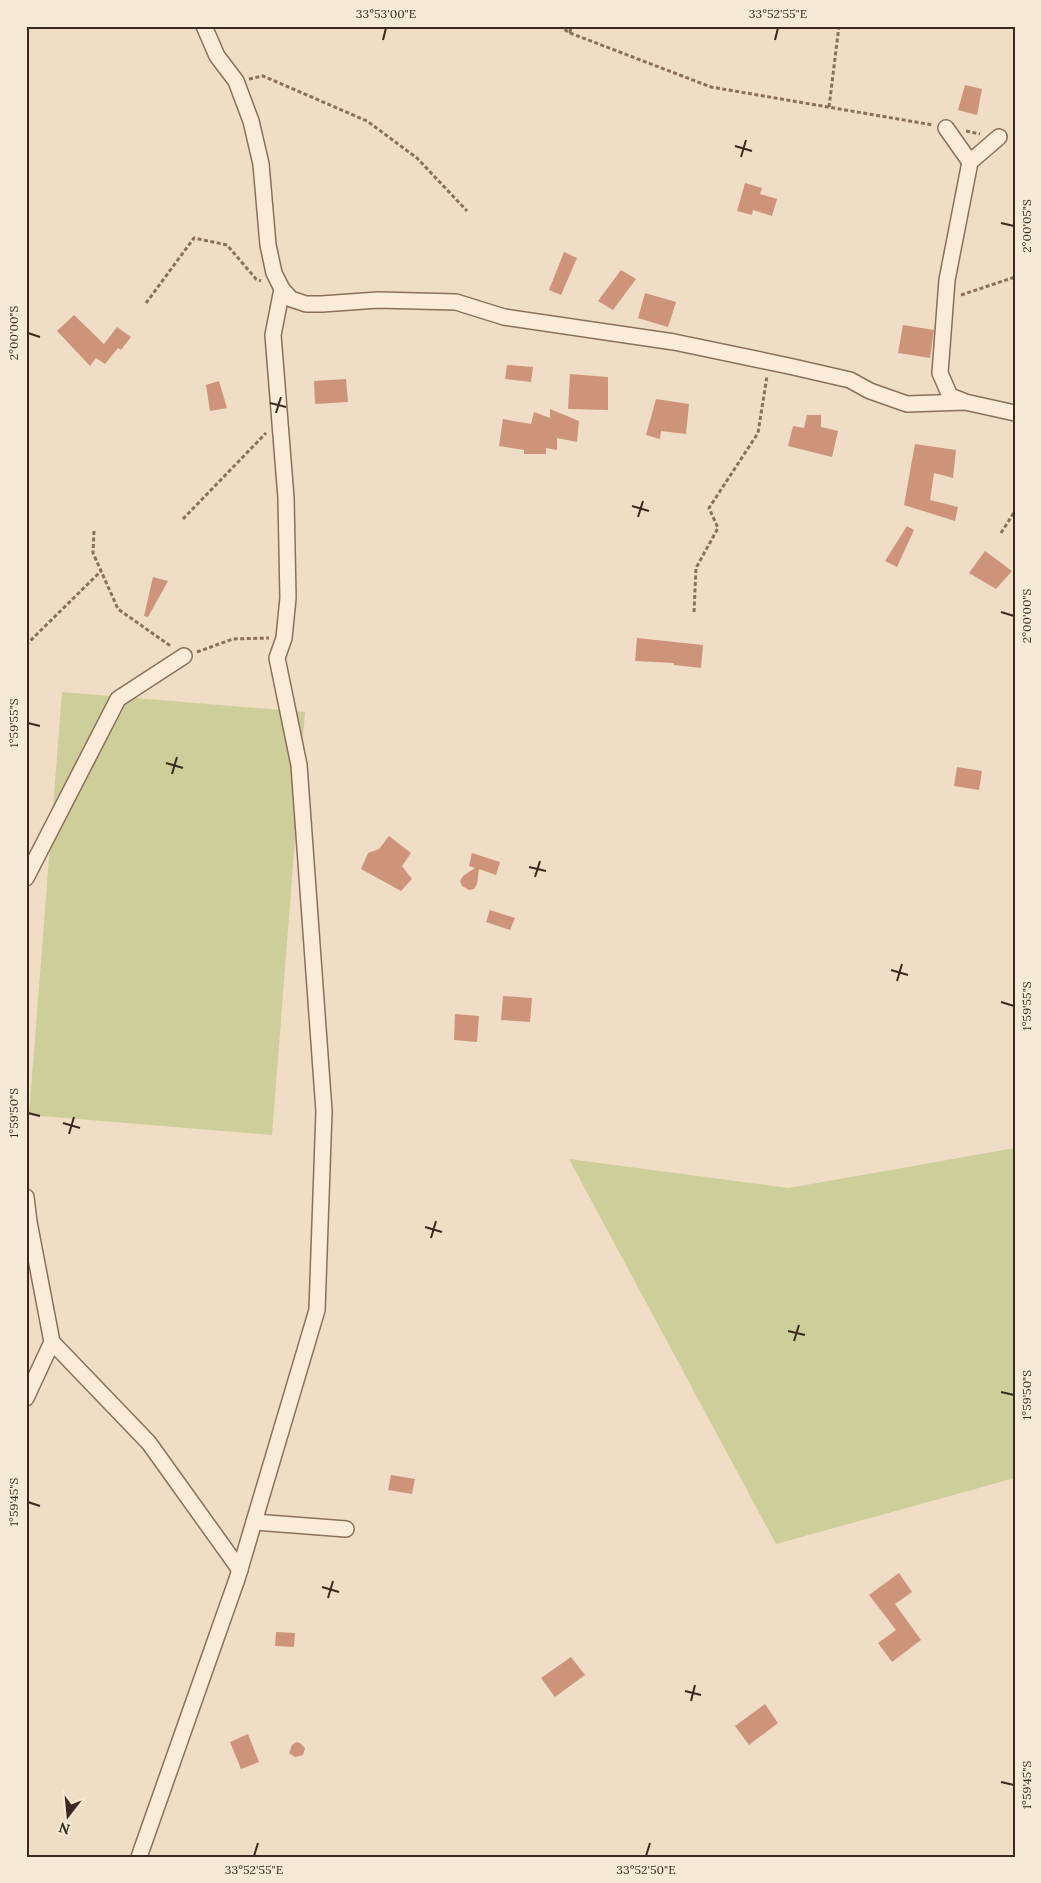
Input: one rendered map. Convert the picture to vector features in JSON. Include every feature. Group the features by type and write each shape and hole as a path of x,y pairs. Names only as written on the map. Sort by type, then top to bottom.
{"street":[{"path":"204,26 217,56 236,81 252,121 261,164 268,245 274,274 282,289 292,299 306,304 378,300 456,302 504,317 674,342 769,361 850,380 870,391 907,404 965,402"},
{"path":"946,128 970,162"},
{"path":"999,137 970,162 947,280 940,373 950,396 965,402 1015,413"},
{"path":"139,1857 240,1570 317,1310 324,1121 299,766 278,658 284,638 288,598 287,508 273,335 282,289"},
{"path":"26,878 118,699 184,656"},
{"path":"26,1196 29,1222 52,1342 148,1443 240,1570"},
{"path":"26,1398 52,1342"},
{"path":"254,1522 346,1529"}],"path":[{"path":"559,26 570,33 710,86 999,137"},
{"path":"570,33 571,26"},
{"path":"829,107 839,26"},
{"path":"236,81 263,76 367,121 417,158 467,211"},
{"path":"146,303 194,238 227,245 256,279 282,289"},
{"path":"946,299 1015,278"},
{"path":"694,612 696,568 718,528 709,508 758,433 769,361"},
{"path":"183,519 280,418"},
{"path":"1001,532 1015,511"},
{"path":"94,532 93,553 118,609 184,656 233,639 284,638"},
{"path":"26,645 100,571"}],"green space":[{"path":"62,692 305,712 272,1135 29,1115"},
{"path":"1015,1148 1015,1478 776,1544 569,1159 789,1188"}],"building":[{"path":"965,85 982,89 977,115 958,110"},
{"path":"745,183 762,188 760,194 777,199 772,216 753,210 752,215 737,211"},
{"path":"564,252 577,258 561,295 549,290"},
{"path":"621,270 636,279 613,310 598,301"},
{"path":"645,293 676,302 668,327 638,318"},
{"path":"74,315 104,344 117,327 131,337 121,350 118,348 105,364 96,358 90,366 57,331"},
{"path":"903,325 934,330 930,358 898,353"},
{"path":"507,365 533,367 531,382 505,379"},
{"path":"570,374 608,377 608,410 568,409"},
{"path":"346,379 348,402 315,404 314,381"},
{"path":"219,381 227,408 210,411 206,385"},
{"path":"656,399 689,404 686,434 661,431 660,439 646,435"},
{"path":"550,409 579,421 577,442 557,438 557,450 546,448 546,454 524,454 524,450 499,446 503,419 531,424 534,412 550,418"},
{"path":"807,415 821,415 821,427 838,431 832,457 788,446 793,426 804,428"},
{"path":"915,444 956,450 953,478 934,473 930,500 958,507 955,521 904,505"},
{"path":"907,526 914,530 897,567 885,561"},
{"path":"985,551 1012,571 996,589 969,573"},
{"path":"153,577 168,581 148,617 144,616"},
{"path":"637,638 703,645 701,668 674,665 674,663 635,661"},
{"path":"957,767 982,771 979,790 954,786"},
{"path":"389,836 411,853 402,866 412,879 401,891 361,869 368,853 379,849"},
{"path":"472,853 500,862 496,875 479,869 477,884 474,889 469,890 462,886 460,881 463,876 475,868 469,866"},
{"path":"490,910 515,918 510,930 486,922"},
{"path":"503,996 532,998 530,1022 501,1020"},
{"path":"455,1014 479,1016 477,1042 454,1040"},
{"path":"391,1475 415,1479 412,1494 388,1490"},
{"path":"899,1573 912,1592 895,1604 921,1640 892,1662 878,1643 896,1630 869,1595"},
{"path":"276,1632 295,1633 294,1647 275,1646"},
{"path":"571,1657 585,1675 555,1697 541,1678"},
{"path":"765,1704 778,1723 749,1745 735,1726"},
{"path":"248,1734 259,1762 241,1769 230,1742"},
{"path":"296,1742 305,1748 303,1755 295,1757 289,1753 292,1745"}]}
